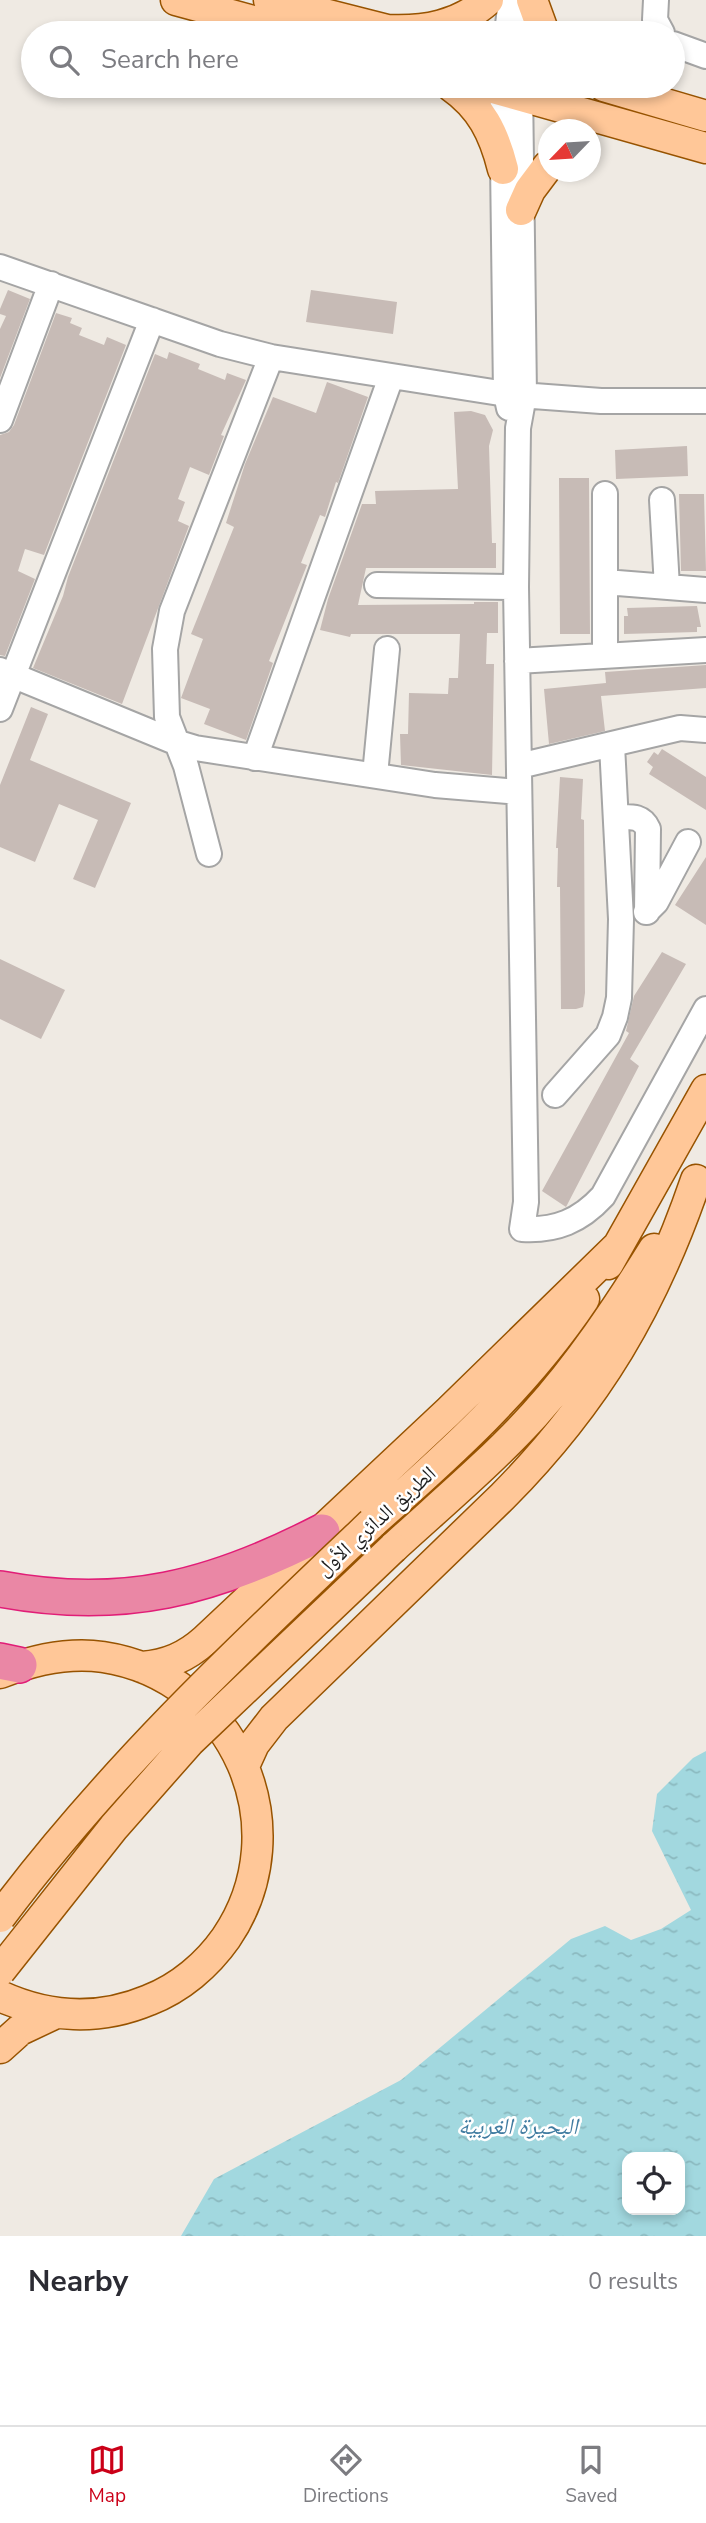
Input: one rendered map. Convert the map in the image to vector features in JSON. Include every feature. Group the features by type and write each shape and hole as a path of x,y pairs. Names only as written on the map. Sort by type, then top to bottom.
{"highway":[{"path":"0,1589 85,1599 136,1597 234,1572 322,1532"}],"main road":[{"path":"176,0 253,21"},
{"path":"269,0 350,21"},
{"path":"453,21 488,0"},
{"path":"530,0 539,21"},
{"path":"465,98 478,109 496,144 503,169"},
{"path":"536,98 706,148"},
{"path":"645,98 706,116"},
{"path":"601,134 635,128"},
{"path":"521,210 538,179"},
{"name":"الطريق الدائري الأول","path":"0,1917 47,1857 152,1736 222,1665 372,1523 451,1454 527,1374 576,1311 618,1246 706,1090"},
{"path":"244,1766 261,1734 290,1703 503,1496 568,1424 607,1370 647,1301 674,1243 701,1171"},
{"name":"الطريق الدائري الأول","path":"0,1971 114,1827 189,1742 258,1674 506,1444 550,1396 593,1342 630,1288 701,1171"},
{"path":"142,1667 182,1657 217,1629 322,1532 618,1246"},
{"path":"217,1629 215,1664 222,1683 228,1690 235,1697 252,1705 290,1703"},
{"path":"0,1996 35,2009 56,2013 98,2014 118,2011 148,2001 175,1987 192,1975 221,1945 242,1909 250,1889 258,1827 244,1766 223,1730 203,1706 179,1686 142,1667 111,1659 60,1656 6,1667"},
{"path":"0,2048 20,2030 56,2013"}],"street":[{"path":"508,21 510,0"},
{"path":"526,21 530,0"},
{"path":"656,0 656,21"},
{"path":"685,48 706,55"},
{"path":"506,98 503,169 518,428 516,587 526,1202 522,1229 559,1227 576,1220 603,1196 706,1009"},
{"path":"507,98 521,210 515,395"},
{"path":"0,268 220,344 271,358 515,395 626,402 706,401"},
{"path":"0,419 51,285"},
{"path":"0,709 6,673 152,320"},
{"path":"209,854 186,766 168,726 165,649 170,620 271,358"},
{"path":"255,758 391,377"},
{"path":"604,494 605,656"},
{"path":"662,500 667,587"},
{"path":"605,582 706,590"},
{"path":"377,585 516,587"},
{"path":"375,775 387,649"},
{"path":"517,661 706,650"},
{"path":"6,673 175,742 212,751 435,785 519,792"},
{"path":"519,766 680,728 706,730"},
{"path":"555,1095 608,1035 619,998 621,919 612,745"},
{"path":"616,817 642,819 648,830 647,912"},
{"path":"621,919 647,912 656,902 688,842"}],"water":[{"name":"البحيرة الغربية","path":"706,1751 706,2236 181,2236 214,2179 401,2080 571,1939 605,1926 631,1940 661,1929 691,1910 652,1831 657,1794 693,1758"}],"building":[{"path":"8,290 30,299 0,378 0,329 6,316 0,314 0,309"},
{"path":"311,290 397,302 393,334 306,322"},
{"path":"56,313 72,318 70,323 82,328 79,335 104,345 107,337 126,345 44,555 25,549 18,571 35,579 5,656 0,655 0,435 9,432 14,425"},
{"path":"169,352 200,364 198,369 225,380 227,373 246,380 221,435 224,436 209,475 190,467 178,499 185,502 178,521 189,526 122,704 33,668 155,354 167,359"},
{"path":"327,382 368,397 325,517 320,515 301,563 307,565 269,661 273,663 246,740 204,724 210,709 181,698 203,639 191,634 234,527 226,523 245,464 273,397 316,413"},
{"path":"471,411 485,415 493,430 489,446 492,543 496,543 496,568 366,568 358,605 498,602 498,633 487,633 486,664 494,664 492,775 401,765 400,734 408,734 409,693 448,694 449,678 458,678 460,634 351,634 350,637 320,630 328,599 362,504 376,504 375,491 458,489 454,412"},
{"path":"687,446 688,476 616,479 615,450"},
{"path":"559,478 589,478 590,634 560,634"},
{"path":"679,494 704,494 706,571 681,571"},
{"path":"697,606 701,627 697,627 697,632 624,634 627,608"},
{"path":"706,665 706,688 601,696 605,731 549,744 544,689 606,683 605,672"},
{"path":"31,707 48,714 30,760 131,803 95,888 73,879 98,820 59,804 35,862 0,847 0,785"},
{"path":"662,749 706,777 706,810 649,774 653,767 647,762 654,752 658,755"},
{"path":"560,777 583,779 581,819 584,820 585,993 583,1007 576,1009 561,1009 560,887 557,887 556,848"},
{"path":"706,857 706,925 675,905"},
{"path":"662,952 686,964 630,1059 639,1066 566,1207 542,1191 629,1033 626,1031 634,996"},
{"path":"0,959 65,990 41,1039 0,1019"}]}
